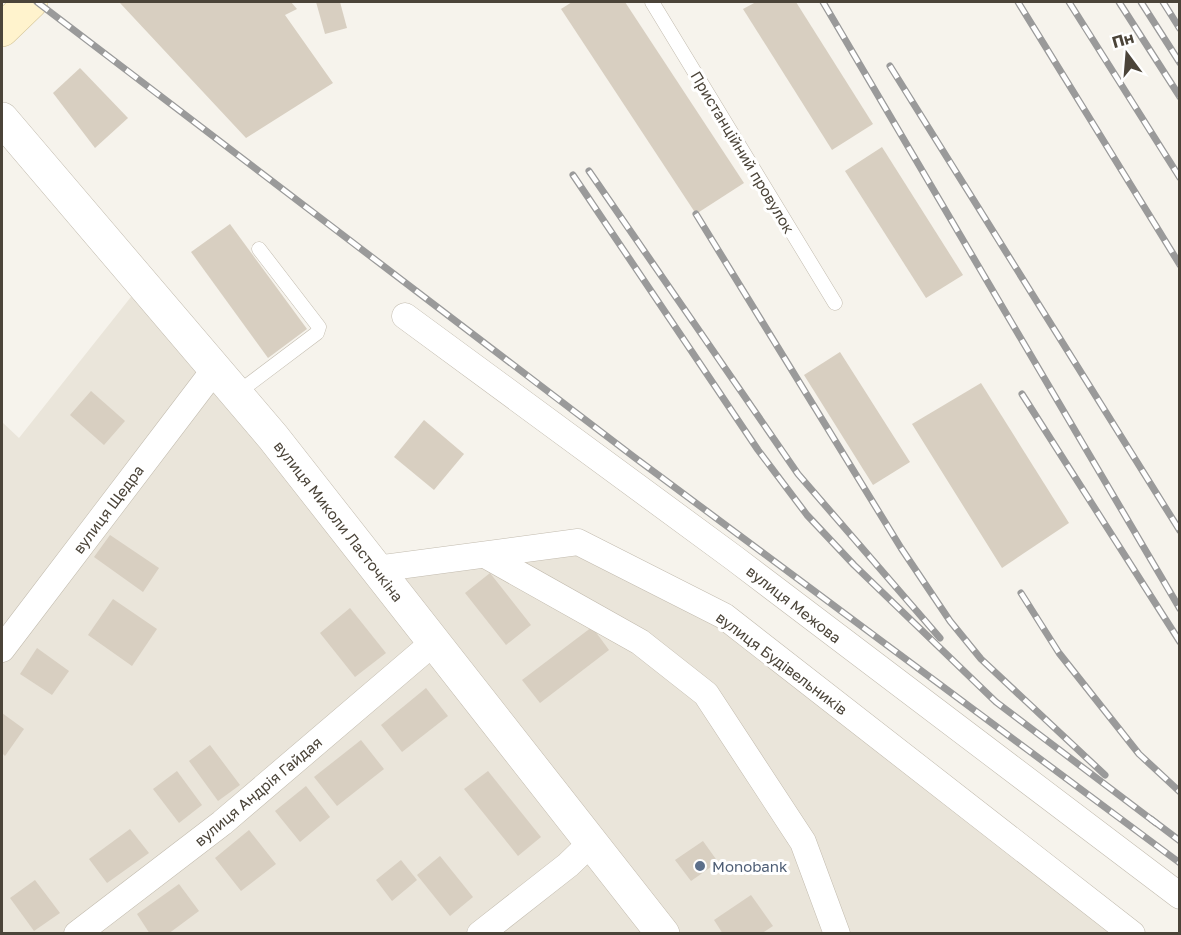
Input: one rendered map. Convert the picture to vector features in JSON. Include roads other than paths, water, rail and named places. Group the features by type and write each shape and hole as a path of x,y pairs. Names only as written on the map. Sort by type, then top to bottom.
{"main road":[{"path":"2,30 31,2"}],"street":[{"name":"вулиця Миколи Ласточкіна","path":"2,119 236,394 663,933"},
{"name":"вулиця Межова","path":"405,316 734,558 1179,896"},
{"name":"вулиця Щедра","path":"2,649 215,369"},
{"name":"вулиця Будівельників","path":"376,569 487,556 578,542 724,616 1131,933"},
{"path":"487,556 640,642 706,694 803,842 837,933"},
{"name":"вулиця Андрія Гайдая","path":"77,933 222,823 433,643"},
{"path":"480,933 568,865 592,842"}],"lane":[{"name":"Пристанційний провулок","path":"652,2 834,303"},
{"path":"236,394 317,333 319,327 259,249"}],"railway":[{"path":"37,2 634,457 1180,863"},
{"path":"823,2 1180,609"},
{"path":"1018,2 1180,265"},
{"path":"1069,2 1180,178"},
{"path":"1119,2 1180,97"},
{"path":"1141,2 1180,63"},
{"path":"1163,2 1180,29"},
{"path":"890,66 1180,531"},
{"path":"589,171 798,474 940,638"},
{"path":"573,175 758,450 807,515 854,565 996,702 1156,823"},
{"path":"696,214 901,548 950,621 981,659 1105,775"},
{"path":"1022,394 1180,642"},
{"path":"1021,593 1059,653 1139,754 1180,792"},
{"path":"1151,819 1180,841"}],"place":[{"name":"Monobank","path":"700,866"}]}
